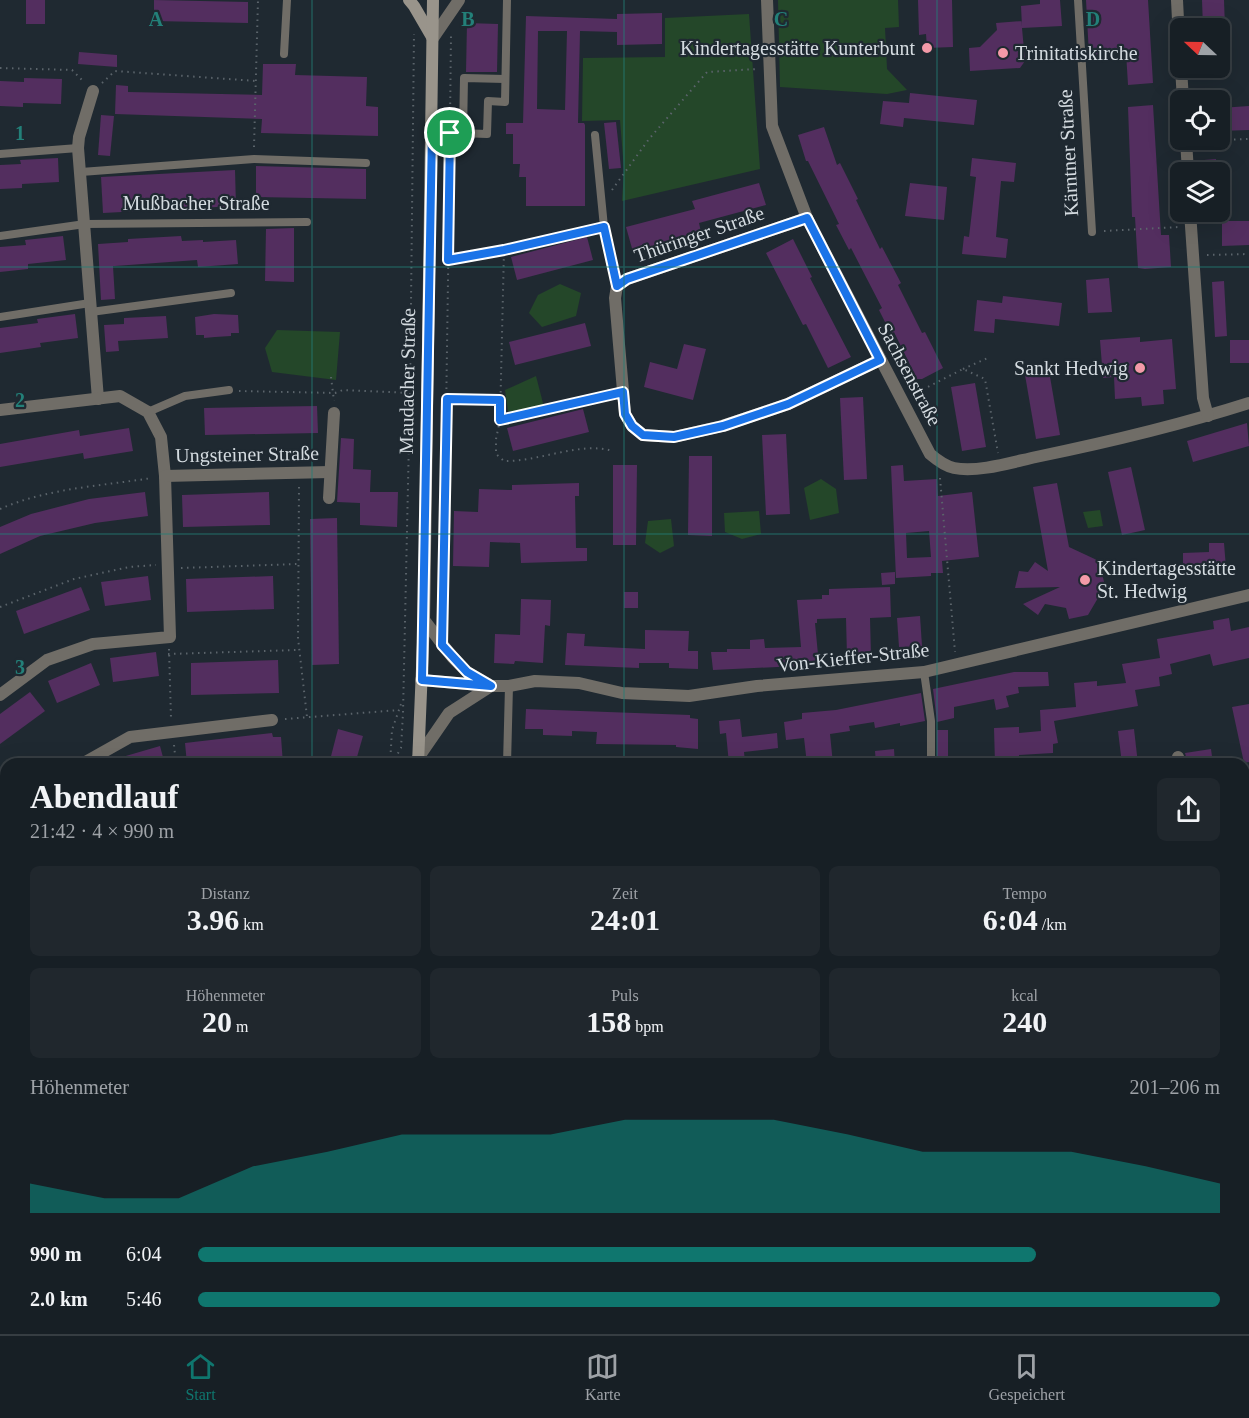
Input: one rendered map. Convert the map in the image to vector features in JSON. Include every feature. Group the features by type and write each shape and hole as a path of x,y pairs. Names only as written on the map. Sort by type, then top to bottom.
{"main road":[{"path":"409,0 433,38"},
{"name":"Maudacher Straße","path":"418,758 424,620 433,0"}],"street":[{"path":"433,38 459,0"},
{"name":"Sachsenstraße","path":"767,0 772,126 807,218 930,454 939,461"},
{"path":"1177,0 1178,18"},
{"path":"93,91 79,137 78,148 98,399"},
{"name":"Thüringer Straße","path":"807,218 627,279 617,286 615,298 625,414 632,426 643,435 674,437 723,426 788,404 880,360"},
{"path":"1191,222 1203,398 1208,416"},
{"path":"0,410 120,396 148,412"},
{"path":"939,461 954,468 969,469 1000,465 1130,438 1249,403"},
{"name":"Ungsteiner Straße","path":"148,412 161,437 165,476 170,637"},
{"name":"Ungsteiner Straße","path":"329,498 334,413"},
{"name":"Ungsteiner Straße","path":"165,476 330,472"},
{"name":"Von-Kieffer-Straße","path":"422,680 491,686 509,686 535,681 579,683 622,693 689,696 757,686 924,672 1249,595"},
{"path":"420,758 449,713 491,686 467,672 442,645 424,620"},
{"path":"0,695 47,660 93,645 170,637"},
{"path":"93,758 130,737 272,720"}],"lane":[{"path":"284,54 287,0"},
{"path":"432,132 487,134 488,101 505,102 507,0"},
{"name":"Kärntner Straße","path":"1078,0 1092,232"},
{"path":"463,134 464,78 505,79"},
{"path":"595,135 604,227 617,286"},
{"path":"0,154 78,148"},
{"name":"Mußbacher Straße","path":"81,172 254,159 366,162"},
{"name":"Mußbacher Straße","path":"0,236 85,224 307,222"},
{"path":"0,317 231,293"},
{"path":"148,412 185,396 229,390"},
{"path":"924,672 931,721 931,758"},
{"path":"507,758 509,686"}],"path":[{"path":"254,159 258,0"},
{"path":"395,758 401,747 410,393 414,28"},
{"path":"442,645 451,32"},
{"path":"0,68 72,70 93,91 116,71 256,81"},
{"path":"602,204 649,139 707,72 769,69"},
{"path":"1230,139 1249,139"},
{"path":"448,260 504,250 604,227"},
{"path":"1092,232 1191,227"},
{"path":"504,250 500,420 496,454 504,461 515,461 580,450 603,448 613,451"},
{"path":"1193,255 1249,254"},
{"path":"902,400 990,357"},
{"path":"963,369 985,379 1000,465"},
{"path":"331,377 334,413"},
{"path":"229,390 334,393 343,390 410,393"},
{"path":"500,420 623,392"},
{"path":"447,399 500,400"},
{"path":"939,461 956,664"},
{"path":"300,472 298,650 308,717"},
{"path":"0,509 18,501 67,489 165,476"},
{"path":"940,551 946,551"},
{"path":"0,607 74,579 129,567 168,563 181,568 298,564"},
{"path":"170,637 168,654 175,758"},
{"path":"168,654 298,650"},
{"path":"391,758 392,730 402,701"},
{"path":"272,720 399,710"}],"green space":[{"path":"778,0 898,0 899,27 885,28 887,69 907,90 887,94 780,87"},
{"path":"749,14 760,169 622,201 624,170 620,120 582,121 583,58 665,57 665,18"},
{"path":"560,284 581,293 576,316 542,327 529,313 538,295"},
{"path":"277,330 340,332 336,380 272,372 265,348"},
{"path":"536,376 544,407 525,411 508,411 505,390"},
{"path":"821,479 836,489 839,513 810,520 804,488"},
{"path":"1100,510 1103,526 1088,528 1083,512"},
{"path":"759,511 761,534 742,539 725,532 724,513"},
{"path":"671,519 674,546 660,553 645,543 648,521"}],"building":[{"path":"26,0 45,0 45,24 26,24"},
{"path":"154,0 248,2 248,23 154,21"},
{"path":"918,0 952,0 953,47 927,48 926,34 919,35"},
{"path":"1040,0 1060,0 1062,26 1022,28 1025,61 1020,68 970,71 969,48 980,47 997,30 996,23 1022,21 1021,6 1040,4"},
{"path":"1086,0 1148,0 1153,83 1128,85 1126,52 1089,55"},
{"path":"1202,0 1224,0 1225,18 1203,18"},
{"path":"662,13 662,44 617,45 617,32 580,31 578,123 585,125 585,206 526,206 526,177 519,177 520,164 513,164 513,134 506,134 506,123 523,123 526,16 617,19 617,14","holes":["538,31 567,31 565,110 537,109"]},
{"path":"467,23 498,24 497,72 466,72"},
{"path":"79,52 117,55 117,67 78,64"},
{"path":"263,64 296,64 295,75 367,77 366,106 378,107 378,136 261,133 262,119 115,114 116,85 128,86 128,92 262,95"},
{"path":"24,78 62,79 61,104 23,103 23,107 0,106 0,81 24,82"},
{"path":"1199,78 1212,78 1212,80 1199,80"},
{"path":"910,93 977,100 974,125 904,118 903,127 880,124 883,101 909,103"},
{"path":"1153,105 1161,235 1169,235 1171,267 1145,269 1138,268 1135,217 1132,217 1128,107"},
{"path":"1249,106 1249,130 1230,131 1230,107"},
{"path":"101,115 114,116 110,156 98,155"},
{"path":"616,122 621,168 609,169 604,123"},
{"path":"824,127 837,165 840,163 880,249 882,247 901,283 898,285 922,333 925,332 943,368 922,379 917,379 894,332 891,334 879,310 882,308 851,248 849,250 836,225 839,224 806,161 798,135"},
{"path":"58,158 59,182 22,184 22,188 0,189 0,165 21,164 20,160"},
{"path":"972,158 1016,163 1014,182 1001,181 996,237 1008,239 1006,258 962,254 964,236 969,237 976,177 970,176"},
{"path":"1216,159 1216,162 1204,162 1204,160"},
{"path":"256,166 366,169 366,199 256,197"},
{"path":"235,170 236,206 103,213 101,177"},
{"path":"759,183 766,205 699,223 701,232 633,252 626,227 695,209 692,201"},
{"path":"910,183 947,187 944,220 905,216"},
{"path":"1249,221 1249,245 1222,246 1222,222"},
{"path":"294,228 294,282 265,281 266,229"},
{"path":"63,236 66,260 28,264 28,269 0,272 0,247 26,245 25,240"},
{"path":"181,236 182,241 236,240 238,264 198,267 197,260 113,266 115,299 101,300 98,244 128,242 128,239"},
{"path":"587,237 593,260 517,280 511,257"},
{"path":"793,239 812,277 810,278 851,357 828,368 766,253"},
{"path":"1109,278 1112,312 1088,313 1086,280"},
{"path":"1224,281 1227,336 1215,337 1212,282"},
{"path":"1003,296 1062,303 1059,326 995,319 994,333 974,331 977,300 1002,303"},
{"path":"75,314 78,338 40,343 41,347 0,353 0,328 38,323 37,319"},
{"path":"214,314 238,315 239,333 231,333 231,336 204,338 204,335 196,335 195,317"},
{"path":"166,316 168,338 118,341 119,351 106,352 104,325 124,324 124,318"},
{"path":"585,323 591,346 515,365 509,342"},
{"path":"1140,337 1140,342 1172,339 1176,389 1163,390 1164,404 1142,406 1141,397 1115,399 1114,377 1103,378 1100,340"},
{"path":"1230,340 1249,340 1249,363 1230,363"},
{"path":"684,344 706,349 693,400 644,387 650,362 677,369"},
{"path":"1049,371 1060,435 1036,439 1025,375"},
{"path":"975,383 986,447 962,451 951,387"},
{"path":"863,397 867,479 844,480 840,398"},
{"path":"317,406 318,433 205,435 204,408"},
{"path":"583,409 589,432 513,451 507,428"},
{"path":"1247,423 1249,446 1193,462 1187,441"},
{"path":"129,428 133,451 84,459 83,453 0,467 0,444 79,430 80,436"},
{"path":"786,434 790,514 766,515 762,435"},
{"path":"341,438 354,439 353,469 371,470 370,492 398,492 397,527 360,525 360,503 337,502"},
{"path":"689,456 712,456 712,536 688,535"},
{"path":"613,465 637,465 636,545 613,545"},
{"path":"903,465 904,481 937,479 938,496 972,492 979,557 942,561 943,573 896,578 891,466","holes":["929,531 931,557 907,558 906,533"]},
{"path":"1131,467 1145,530 1122,535 1108,472"},
{"path":"579,483 579,496 575,496 576,548 587,548 587,561 521,563 520,543 490,542 489,567 453,566 454,511 478,512 479,489 512,490 512,485"},
{"path":"1057,483 1069,547 1099,561 1105,586 1088,615 1069,619 1066,608 1045,604 1038,615 1023,604 1060,587 1015,588 1019,571 1028,572 1035,562 1048,571 1033,487"},
{"path":"145,492 148,516 95,523 40,536 0,554 0,527 31,514 89,499"},
{"path":"269,492 270,525 183,527 182,495"},
{"path":"337,518 339,664 312,665 310,519"},
{"path":"1209,543 1224,543 1226,568 1183,573 1183,553 1209,552"},
{"path":"895,572 895,584 882,585 881,573"},
{"path":"148,576 151,600 105,606 101,582"},
{"path":"273,576 274,609 187,612 186,579"},
{"path":"81,587 90,610 24,634 16,611"},
{"path":"890,587 891,617 870,618 871,656 847,657 846,618 817,619 815,623 819,665 713,670 711,652 750,649 750,640 764,639 765,648 801,647 797,600 822,599 822,595 829,595 829,589"},
{"path":"624,592 638,592 638,608 624,608"},
{"path":"521,599 551,600 550,626 545,625 543,663 515,661 514,664 494,663 495,634 520,635"},
{"path":"920,616 922,646 899,647 897,618"},
{"path":"1229,618 1231,631 1249,627 1249,658 1213,666 1210,654 1170,664 1172,674 1159,677 1160,686 1135,690 1138,706 1054,721 1058,743 1053,744 1053,753 1019,755 1019,758 995,758 994,728 1019,727 1019,733 1041,731 1040,710 1076,707 1074,683 1097,681 1097,686 1126,683 1122,664 1160,658 1157,639 1214,629 1213,621"},
{"path":"645,630 689,631 688,651 698,651 698,669 669,668 669,663 639,663 639,668 565,665 567,633 585,634 584,646 645,649"},
{"path":"156,652 159,676 113,682 110,658"},
{"path":"278,660 279,693 191,695 191,663"},
{"path":"91,663 100,685 57,703 48,681"},
{"path":"1014,672 1048,672 1049,686 1018,687 1019,693 1006,696 1009,707 996,710 994,699 954,707 954,718 937,722 933,689"},
{"path":"30,692 45,711 0,744 0,714"},
{"path":"921,693 925,721 875,728 874,722 849,726 850,731 830,734 832,758 806,758 804,738 786,740 784,722 802,719 802,713 836,710"},
{"path":"1249,704 1249,758 1243,758 1232,707"},
{"path":"526,709 690,715 690,718 698,719 698,749 676,747 676,745 596,744 597,732 572,731 572,736 543,735 543,729 525,729"},
{"path":"740,719 742,737 777,733 778,748 744,752 745,758 728,758 726,733 720,734 719,721"},
{"path":"338,729 363,736 357,758 331,758"},
{"path":"1134,729 1137,758 1121,758 1118,731"},
{"path":"937,730 948,730 948,758 937,758"},
{"path":"272,733 273,737 281,737 283,758 186,758 185,743"},
{"path":"160,746 163,758 119,758"},
{"path":"894,749 895,758 876,758 875,751"},
{"path":"1211,749 1212,758 1186,758 1185,753"}],"place":[{"name":"Kindertagesstätte Kunterbunt","path":"927,48"},
{"name":"Trinitatiskirche","path":"1003,53"},
{"name":"Sankt Hedwig","path":"1140,368"},
{"name":"Kindertagesstätte St. Hedwig","path":"1085,580"}],"route":[{"path":"432,132 450,133 448,260 504,250 604,227 617,286 627,279 807,218 880,360 788,404 723,426 674,437 643,435 632,426 625,414 623,392 500,420 500,400 447,399 442,645 467,672 491,686 422,680 432,132"}]}
